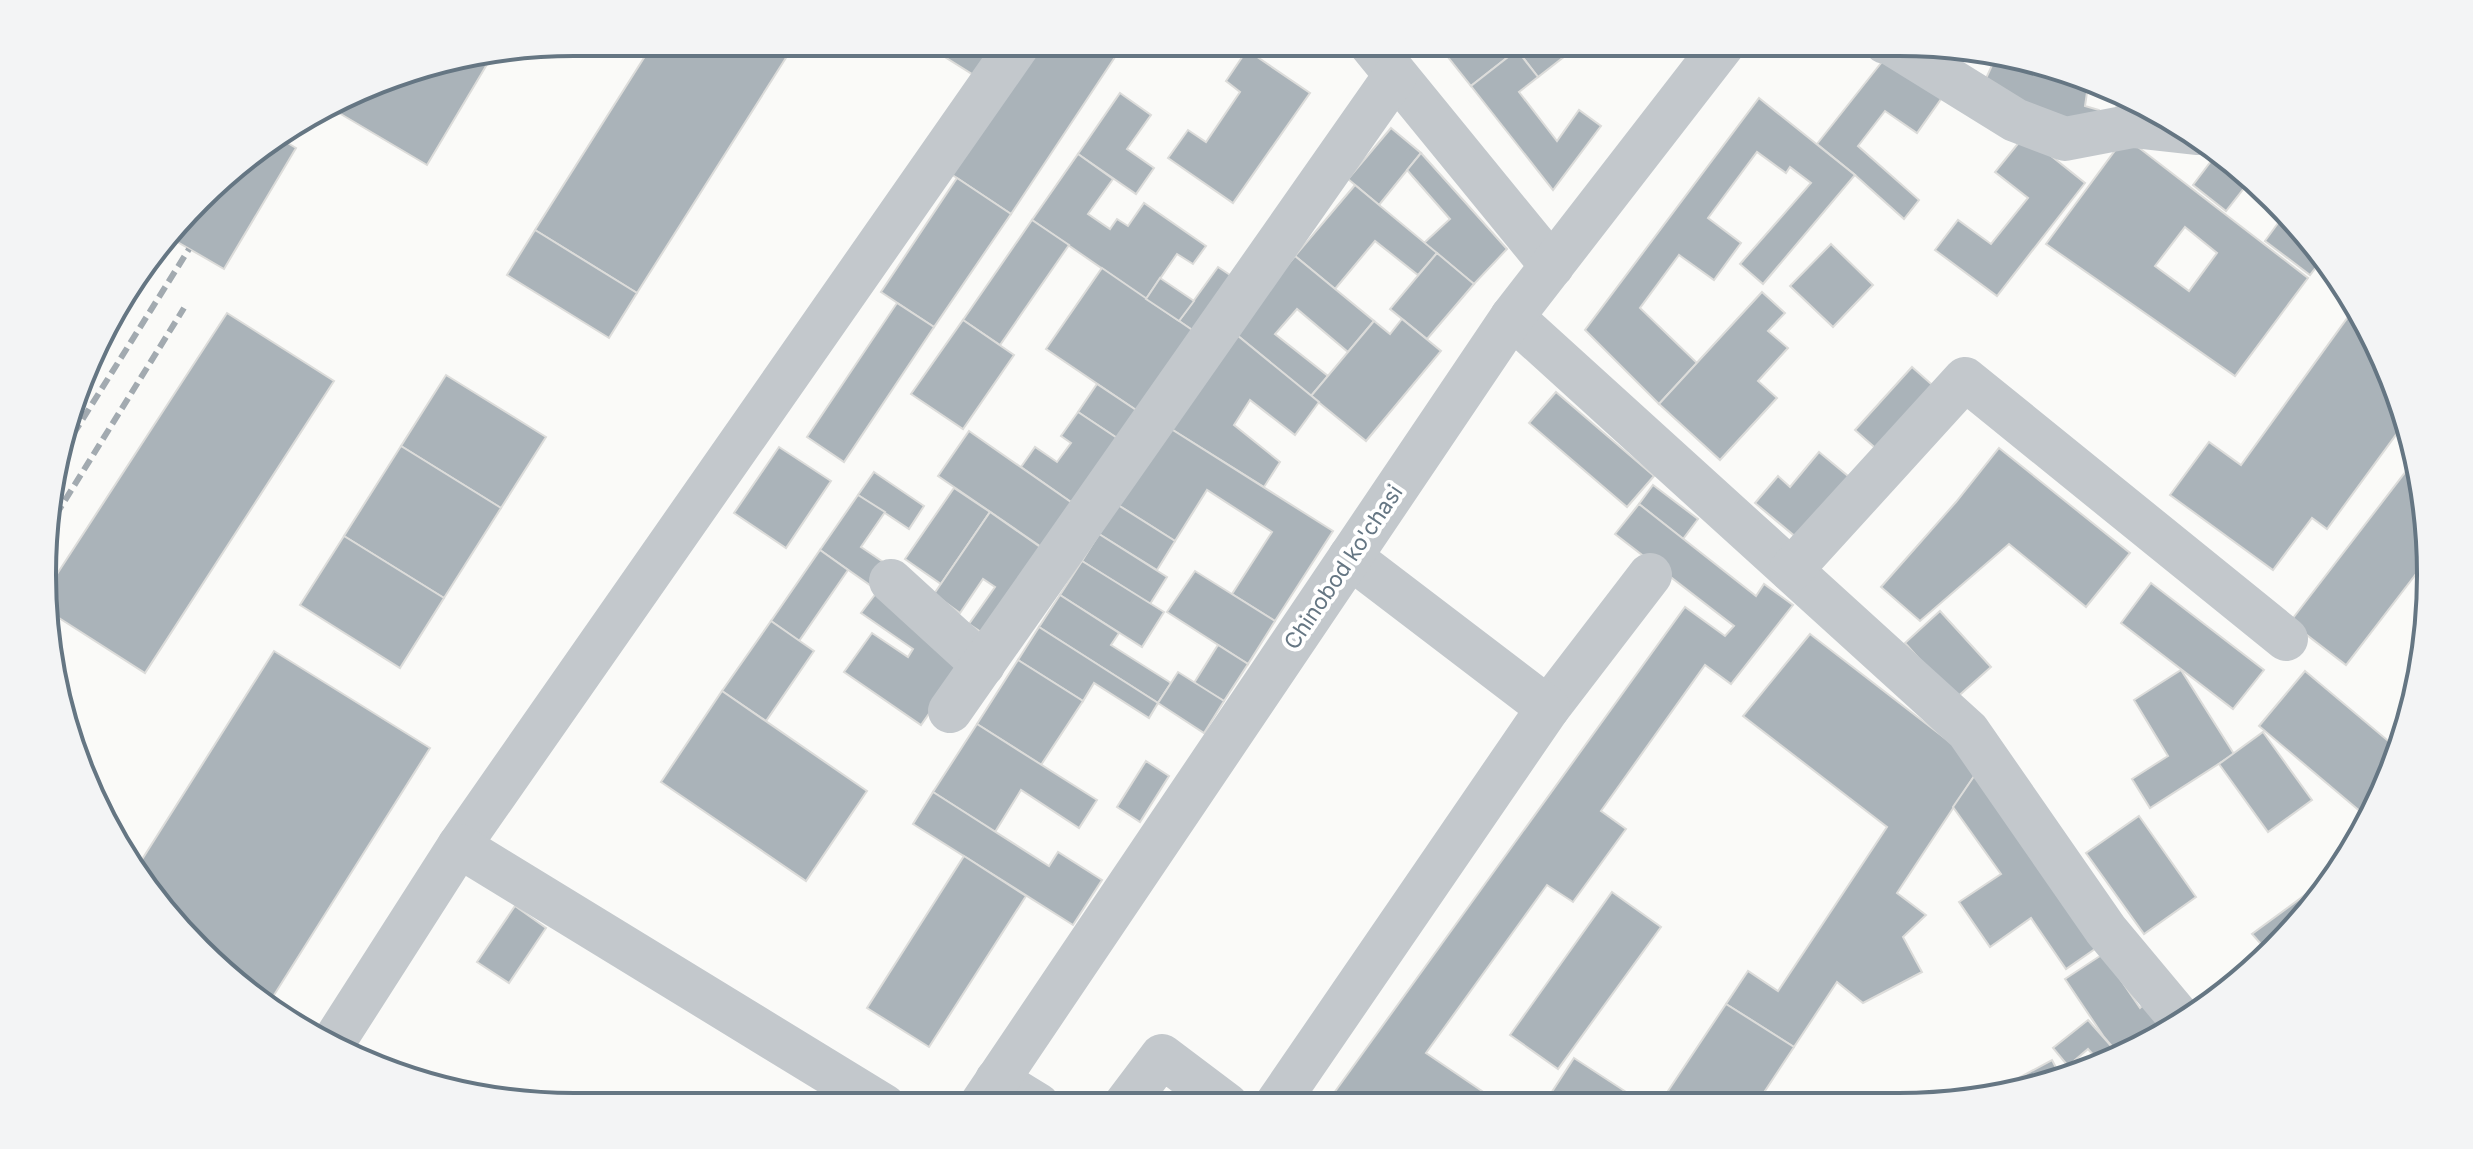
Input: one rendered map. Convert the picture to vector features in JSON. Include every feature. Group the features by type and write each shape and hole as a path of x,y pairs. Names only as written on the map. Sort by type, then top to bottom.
{"street":[{"path":"337,1036 459,846 1010,56"},
{"path":"1380,56 1552,266"},
{"name":"Chinobod ko'chasi","path":"989,1093 1512,317 1714,56"},
{"path":"1912,56 2015,120 2065,139 2133,126 2165,130"},
{"path":"950,711 1395,76"},
{"path":"1512,317 1968,731 2106,930 2175,1013"},
{"path":"1791,570 1965,379 2286,639"},
{"path":"1350,557 1548,708"},
{"path":"1284,1093 1548,708 1650,575"},
{"path":"891,581 983,665"},
{"path":"459,846 863,1093"},
{"path":"1134,1093 1162,1056 1211,1093"}],"building":[{"path":"645,56 787,56 637,293 535,230"},
{"path":"943,56 994,56 980,79"},
{"path":"1027,56 1116,56 1011,214 948,172"},
{"path":"1243,56 1256,56 1310,93 1233,203 1168,158 1188,130 1206,142 1240,92 1226,81"},
{"path":"1447,56 1509,56 1471,86"},
{"path":"1509,56 1522,56 1538,77 1519,92 1557,141 1579,110 1601,126 1553,190 1471,86"},
{"path":"1522,56 1565,56 1538,77"},
{"path":"1887,56 1893,56 1946,92 1917,133 1885,111 1858,146 1919,200 1904,219 1817,144"},
{"path":"488,63 427,165 339,113 408,84"},
{"path":"1992,65 2033,74 2087,92 2085,106 2099,110 2105,128 1978,96"},
{"path":"1120,93 1151,115 1127,149 1154,168 1136,194 1078,154"},
{"path":"1759,98 1855,175 1763,284 1740,264 1811,183 1790,167 1786,173 1757,152 1708,218 1741,243 1714,280 1679,255 1640,308 1697,363 1659,404 1585,330"},
{"path":"2117,104 2152,122 2115,116"},
{"path":"1391,128 1421,153 1379,205 1348,179"},
{"path":"2025,135 2085,183 1997,296 1935,250 1958,220 1991,244 2028,198 1995,172"},
{"path":"2125,137 2308,278 2235,376 2046,244","holes":["2185,227 2217,253 2189,291 2155,266"]},
{"path":"287,142 296,148 224,269 177,242 233,185"},
{"path":"1421,153 1507,249 1474,284 1424,243 1450,219 1407,170"},
{"path":"1078,154 1113,179 1088,214 1110,229 1117,219 1128,226 1144,203 1206,246 1193,264 1177,254 1146,299 1032,220"},
{"path":"2211,161 2244,189 2226,211 2193,185"},
{"path":"957,178 1011,214 934,327 881,292"},
{"path":"1355,185 1437,253 1418,275 1375,241 1335,289 1295,256"},
{"path":"1032,220 1069,245 1000,345 963,320"},
{"path":"2278,223 2316,267 2310,275 2265,241"},
{"path":"535,230 637,293 609,338 507,275"},
{"path":"1831,244 1873,285 1833,327 1790,286"},
{"path":"1437,253 1474,284 1427,339 1390,309"},
{"path":"1295,256 1374,321 1348,352 1297,309 1275,334 1328,376 1311,396 1232,331"},
{"path":"1218,267 1236,279 1198,334 1179,321"},
{"path":"1102,268 1198,334 1142,414 1046,349"},
{"path":"1160,278 1194,301 1179,321 1146,299"},
{"path":"1762,292 1785,313 1768,331 1788,348 1758,381 1777,398 1720,460 1659,404"},
{"path":"897,303 934,327 844,462 807,437"},
{"path":"227,313 334,381 145,673 58,617 56,576"},
{"path":"2349,316 2378,376 2397,433 2327,529 2312,518 2273,570 2170,495 2209,442 2241,465"},
{"path":"1402,319 1441,351 1366,441 1311,396 1374,321 1390,334"},
{"path":"963,320 1014,355 963,429 911,394"},
{"path":"1232,331 1319,402 1295,435 1250,400 1234,425 1280,462 1264,487 1168,427"},
{"path":"1912,367 1938,390 1881,453 1855,430"},
{"path":"446,375 546,437 501,508 401,446"},
{"path":"1097,384 1142,414 1123,442 1078,412"},
{"path":"1556,392 1654,476 1627,507 1529,423"},
{"path":"1078,412 1123,442 1078,507 1021,467 1035,447 1057,462 1071,443 1061,436"},
{"path":"1168,427 1333,531 1275,621 1232,594 1272,532 1207,490 1175,541 1118,505"},
{"path":"969,431 1078,507 1047,551 938,476"},
{"path":"401,446 501,508 444,598 344,536"},
{"path":"779,447 831,481 786,548 734,513"},
{"path":"1999,448 2130,553 2086,607 2009,544 1920,621 1881,587"},
{"path":"1819,452 1854,481 1803,543 1755,503 1778,476 1790,487"},
{"path":"2406,471 2413,507 2417,573 2346,665 2290,622"},
{"path":"874,472 924,506 909,529 858,495"},
{"path":"1653,485 1698,519 1683,539 1639,504"},
{"path":"954,488 990,512 941,584 905,559"},
{"path":"858,495 885,512 861,547 892,568 877,590 820,550"},
{"path":"1639,504 1756,596 1764,584 1793,605 1731,684 1705,665 1601,811 1626,829 1573,902 1547,885 1426,1053 1485,1093 1334,1093 1685,607 1725,636 1734,626 1615,534"},
{"path":"1118,505 1175,541 1157,570 1099,534"},
{"path":"990,512 1043,549 984,634 969,624 995,587 983,579 960,613 934,594"},
{"path":"1099,534 1167,577 1150,604 1082,561"},
{"path":"344,536 444,598 400,668 300,605"},
{"path":"820,550 848,570 799,641 771,621"},
{"path":"1082,561 1164,612 1142,647 1060,595"},
{"path":"1195,571 1275,621 1248,664 1167,612"},
{"path":"2151,583 2264,670 2233,709 2121,623"},
{"path":"877,592 970,655 921,725 844,672 872,633 908,657 913,649 861,613"},
{"path":"1060,595 1119,633 1111,645 1171,683 1158,703 1039,627"},
{"path":"1940,611 1991,667 1955,699 1905,643"},
{"path":"771,621 814,651 766,721 722,691"},
{"path":"1039,627 1158,703 1149,718 1094,683 1083,701 1018,660"},
{"path":"1810,634 1981,766 1897,893 1926,915 1903,937 1922,972 1863,1003 1837,982 1794,1047 1726,1004 1748,971 1778,991 1887,827 1743,716"},
{"path":"1218,645 1248,664 1224,701 1194,683"},
{"path":"274,651 430,748 273,996 208,941 141,860"},
{"path":"1018,660 1083,701 1041,765 977,724"},
{"path":"2181,670 2234,754 2150,808 2132,779 2168,756 2134,700"},
{"path":"2305,671 2389,741 2360,811 2259,726"},
{"path":"1178,672 1224,701 1204,733 1158,703"},
{"path":"722,691 867,791 806,881 661,782"},
{"path":"977,724 1097,800 1079,828 1021,790 995,832 933,792"},
{"path":"2263,732 2312,800 2268,832 2219,764"},
{"path":"1146,761 1169,776 1140,822 1117,807"},
{"path":"1981,766 2105,942 2066,969 2031,918 1990,947 1959,902 2001,874 1953,807"},
{"path":"933,792 1049,866 1058,852 1102,880 1073,925 913,824"},
{"path":"2139,816 2196,897 2144,934 2086,853"},
{"path":"964,856 1026,896 929,1047 867,1008"},
{"path":"1612,892 1661,927 1558,1069 1510,1035"},
{"path":"2307,893 2261,944 2252,934"},
{"path":"515,906 546,928 509,983 477,962"},
{"path":"2103,954 2140,1008 2144,1004 2159,1023 2112,1047 2065,979"},
{"path":"1726,1004 1794,1047 1764,1093 1667,1093"},
{"path":"2088,1020 2112,1047 2093,1055 2088,1049 2067,1064 2053,1048"},
{"path":"1574,1058 1628,1093 1551,1093"},
{"path":"2052,1060 2056,1068 2033,1075 2017,1079"}],"railway":[{"path":"78,426 189,249"},
{"path":"60,509 184,308"}]}
